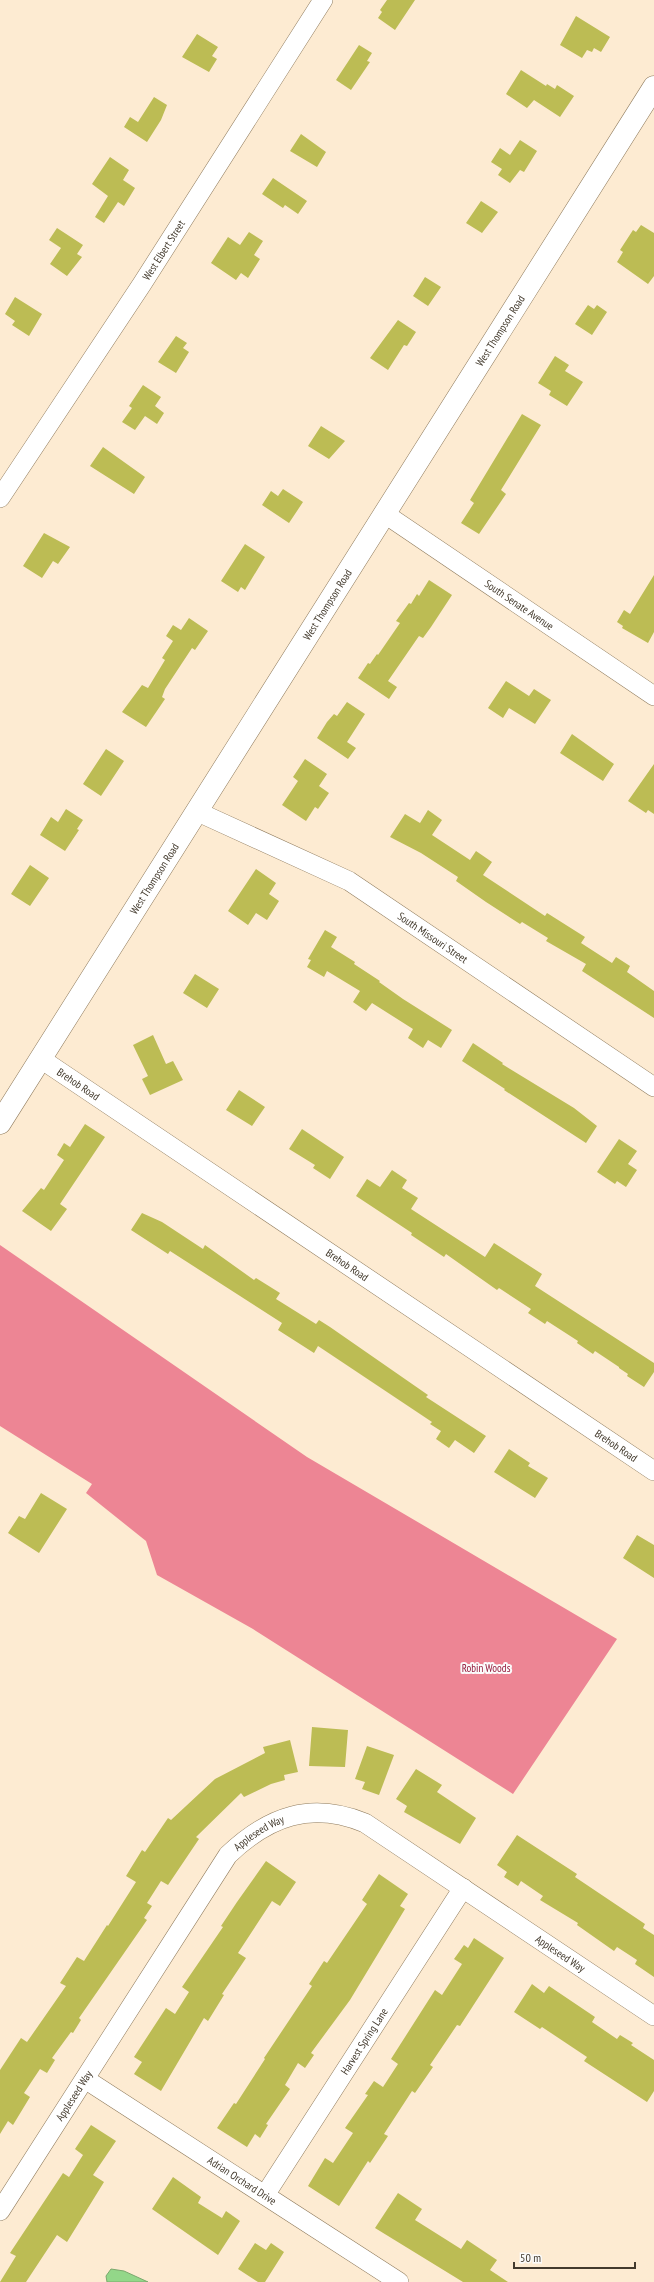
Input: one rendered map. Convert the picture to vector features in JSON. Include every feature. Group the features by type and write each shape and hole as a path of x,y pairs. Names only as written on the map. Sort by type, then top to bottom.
{"main road":[{"name":"West Thompson Road","path":"0,1122 198,812 654,87"}],"street":[{"name":"West Elbert Street","path":"0,498 142,284 323,0"},
{"name":"South Senate Avenue","path":"386,514 654,696"},
{"name":"South Missouri Street","path":"198,812 349,881 654,1087"},
{"name":"Brehob Road","path":"41,1060 654,1471"},
{"name":"Appleseed Way","path":"0,2210 228,1855 252,1834 280,1818 298,1814 330,1813 349,1816 377,1830 654,2016"},
{"name":"Harvest Spring Lane","path":"265,2195 463,1888"},
{"name":"Adrian Orchard Drive","path":"85,2079 399,2282"}],"green space":[{"name":"Robin Woods","path":"0,1245 307,1457 617,1639 513,1794 253,1629 157,1575 146,1541 86,1493 92,1484 0,1426"}],"shaded area":[{"path":"111,2269 124,2271 148,2282 107,2282 106,2276"}],"building":[{"path":"387,0 415,0 395,30 378,18 382,12 380,10"},
{"path":"576,16 610,37 601,52 594,48 592,52 587,50 582,58 560,45"},
{"path":"197,34 218,47 212,56 217,59 209,72 182,57"},
{"path":"359,45 372,53 367,61 370,62 351,90 336,80"},
{"path":"521,70 546,86 547,84 555,89 557,85 574,96 560,117 534,100 527,108 506,94"},
{"path":"154,97 167,105 161,120 147,142 124,127 130,117 138,122"},
{"path":"301,134 326,152 317,167 290,151"},
{"path":"520,140 537,151 524,172 520,170 510,183 498,175 502,169 491,162 500,148 510,155"},
{"path":"110,157 129,170 123,180 135,188 124,206 118,202 104,223 95,217 108,196 92,184"},
{"path":"273,178 307,201 298,214 285,205 283,208 262,194"},
{"path":"481,201 498,212 482,233 466,223"},
{"path":"641,225 654,233 654,276 648,284 617,262 623,252 620,250 633,230 636,232"},
{"path":"57,228 83,245 77,254 82,257 67,276 50,264 61,248 49,240"},
{"path":"249,232 263,241 254,255 260,259 248,278 241,273 236,280 211,263 228,237 240,245"},
{"path":"425,277 441,287 428,306 413,296"},
{"path":"15,297 42,314 29,336 12,325 15,321 5,314"},
{"path":"588,305 594,309 597,305 607,312 592,335 575,324"},
{"path":"398,320 416,332 407,346 404,345 388,370 370,358"},
{"path":"176,336 187,343 183,348 189,352 176,373 158,362"},
{"path":"555,356 569,365 565,371 583,382 567,406 549,395 551,391 538,383"},
{"path":"143,385 161,397 155,406 164,413 157,424 145,416 135,430 122,422 132,408 129,406"},
{"path":"522,414 541,425 501,490 506,494 479,534 461,523 474,503 470,500"},
{"path":"321,426 345,441 329,459 308,446"},
{"path":"103,447 145,477 134,494 90,466"},
{"path":"283,489 303,502 289,523 262,505 271,491 278,496"},
{"path":"44,533 70,547 58,564 53,561 42,578 23,566"},
{"path":"245,544 265,557 245,590 241,587 238,592 221,581"},
{"path":"654,575 654,632 648,643 622,628 623,626 617,622 624,610 630,614"},
{"path":"429,580 452,595 423,638 419,636 388,681 397,687 389,699 358,678 368,663 370,664 377,654 378,655 400,623 396,621 409,603 411,604 417,594 419,596"},
{"path":"189,618 208,631 195,650 192,648 165,689 162,697 165,699 146,727 122,712 142,685 148,688 165,660 162,658 173,641 166,636 173,625 181,630"},
{"path":"506,681 529,696 534,689 551,700 535,724 509,708 503,718 488,708"},
{"path":"347,702 365,714 347,742 356,748 348,759 317,738 327,722 334,714 337,716"},
{"path":"572,734 614,764 603,781 560,753"},
{"path":"106,749 124,761 101,796 83,784"},
{"path":"305,759 327,774 319,786 329,793 318,809 315,807 306,821 282,805 298,781 293,777"},
{"path":"654,764 654,814 648,810 646,813 628,801"},
{"path":"66,809 83,820 77,829 79,830 65,851 40,835 51,817 58,822"},
{"path":"428,810 442,820 432,835 470,860 476,851 492,862 483,875 545,916 547,913 585,937 581,943 612,963 616,957 630,966 627,972 654,991 654,1018 582,971 586,964 546,941 548,938 522,922 520,924 486,902 456,881 458,877 421,853 390,837 405,814 420,823"},
{"path":"30,865 49,878 30,906 11,894"},
{"path":"256,869 276,883 269,894 279,901 267,920 256,913 248,925 228,911"},
{"path":"325,930 337,937 331,947 355,962 354,964 380,981 379,982 403,999 452,1030 441,1048 428,1040 423,1048 408,1038 413,1029 372,1003 366,1011 353,1002 360,991 327,971 324,977 307,967 311,960 308,959"},
{"path":"195,974 219,989 207,1008 183,993"},
{"path":"153,1035 166,1064 173,1061 183,1080 150,1095 142,1079 148,1076 133,1045"},
{"path":"473,1043 503,1063 502,1064 574,1108 597,1126 586,1143 462,1061"},
{"path":"239,1090 265,1107 252,1126 226,1110"},
{"path":"85,1124 105,1137 60,1204 67,1209 51,1231 22,1211 41,1188 44,1190 64,1160 57,1155 64,1143 70,1147"},
{"path":"302,1129 344,1157 330,1179 313,1168 315,1165 289,1149"},
{"path":"619,1139 637,1151 628,1164 637,1170 626,1187 617,1181 615,1184 597,1172"},
{"path":"392,1170 407,1180 402,1188 418,1198 411,1209 485,1257 494,1243 542,1274 535,1286 654,1363 654,1372 644,1387 627,1376 628,1374 619,1367 595,1351 593,1354 577,1343 578,1341 547,1321 545,1324 528,1313 531,1309 499,1288 497,1290 446,1254 444,1257 411,1235 412,1233 356,1196 367,1179 380,1187"},
{"path":"142,1213 162,1222 203,1249 205,1245 254,1280 256,1278 280,1293 276,1299 316,1324 319,1320 330,1327 428,1395 426,1397 486,1436 474,1453 455,1440 449,1448 436,1439 441,1431 430,1424 432,1422 318,1346 314,1353 278,1330 282,1323 170,1251 168,1254 131,1230"},
{"path":"509,1449 530,1463 528,1466 548,1478 535,1498 494,1472"},
{"path":"41,1493 67,1509 39,1553 8,1533 19,1516 25,1519"},
{"path":"637,1535 654,1545 654,1578 623,1558"},
{"path":"312,1727 348,1730 345,1767 309,1766"},
{"path":"290,1740 298,1772 284,1775 285,1780 271,1784 244,1797 241,1793 196,1837 199,1839 168,1885 161,1881 147,1903 152,1906 144,1918 147,1920 79,2018 81,2020 73,2033 71,2032 52,2058 55,2060 47,2073 40,2069 24,2093 30,2097 13,2125 8,2121 0,2134 0,2070 21,2038 27,2042 66,1986 60,1983 77,1957 84,1961 107,1925 108,1926 136,1882 126,1876 142,1850 145,1852 168,1818 171,1820 215,1779 265,1753 263,1747"},
{"path":"367,1746 394,1755 379,1795 362,1789 365,1782 355,1779"},
{"path":"416,1769 442,1785 437,1792 476,1818 460,1844 404,1812 407,1806 396,1799"},
{"path":"517,1835 577,1874 575,1877 645,1924 643,1928 654,1935 654,1977 635,1964 637,1960 617,1947 614,1951 577,1925 578,1923 540,1900 543,1896 521,1881 518,1886 504,1877 507,1872 497,1865"},
{"path":"266,1861 296,1882 280,1906 272,1901 238,1953 246,1958 222,1994 224,1995 208,2021 204,2018 161,2091 134,2074 142,2062 134,2057 166,2008 175,2014 189,1992 182,1987 223,1927 221,1926 237,1902"},
{"path":"379,1874 408,1894 400,1906 405,1909 350,2000 311,2053 314,2055 305,2068 298,2063 285,2085 290,2089 266,2124 268,2125 260,2138 255,2134 247,2147 217,2128 234,2103 236,2104 265,2059 264,2058 312,1986 309,1984 324,1961 327,1963 367,1904 362,1900"},
{"path":"474,1938 504,1958 460,2026 457,2025 430,2065 433,2067 415,2093 412,2091 384,2134 388,2136 370,2163 368,2161 339,2206 308,2186 325,2158 333,2163 353,2133 345,2128 368,2095 365,2094 374,2081 383,2087 398,2064 391,2059 435,1990 442,1995 462,1964 454,1959 464,1945 468,1948"},
{"path":"532,1984 544,1993 549,1986 595,2017 592,2022 617,2039 620,2035 633,2043 631,2045 654,2060 654,2091 647,2102 584,2061 587,2057 542,2027 540,2029 514,2012"},
{"path":"91,2125 116,2141 93,2175 104,2182 67,2242 57,2235 26,2282 0,2282 16,2256 10,2253 63,2173 69,2177 83,2155 75,2149"},
{"path":"173,2177 201,2197 198,2203 222,2218 226,2211 240,2221 218,2255 152,2209"},
{"path":"398,2193 422,2209 415,2220 461,2249 467,2240 497,2260 490,2270 508,2282 463,2282 375,2228"},
{"path":"255,2243 266,2250 271,2243 284,2252 265,2282 258,2282 238,2269"}]}
